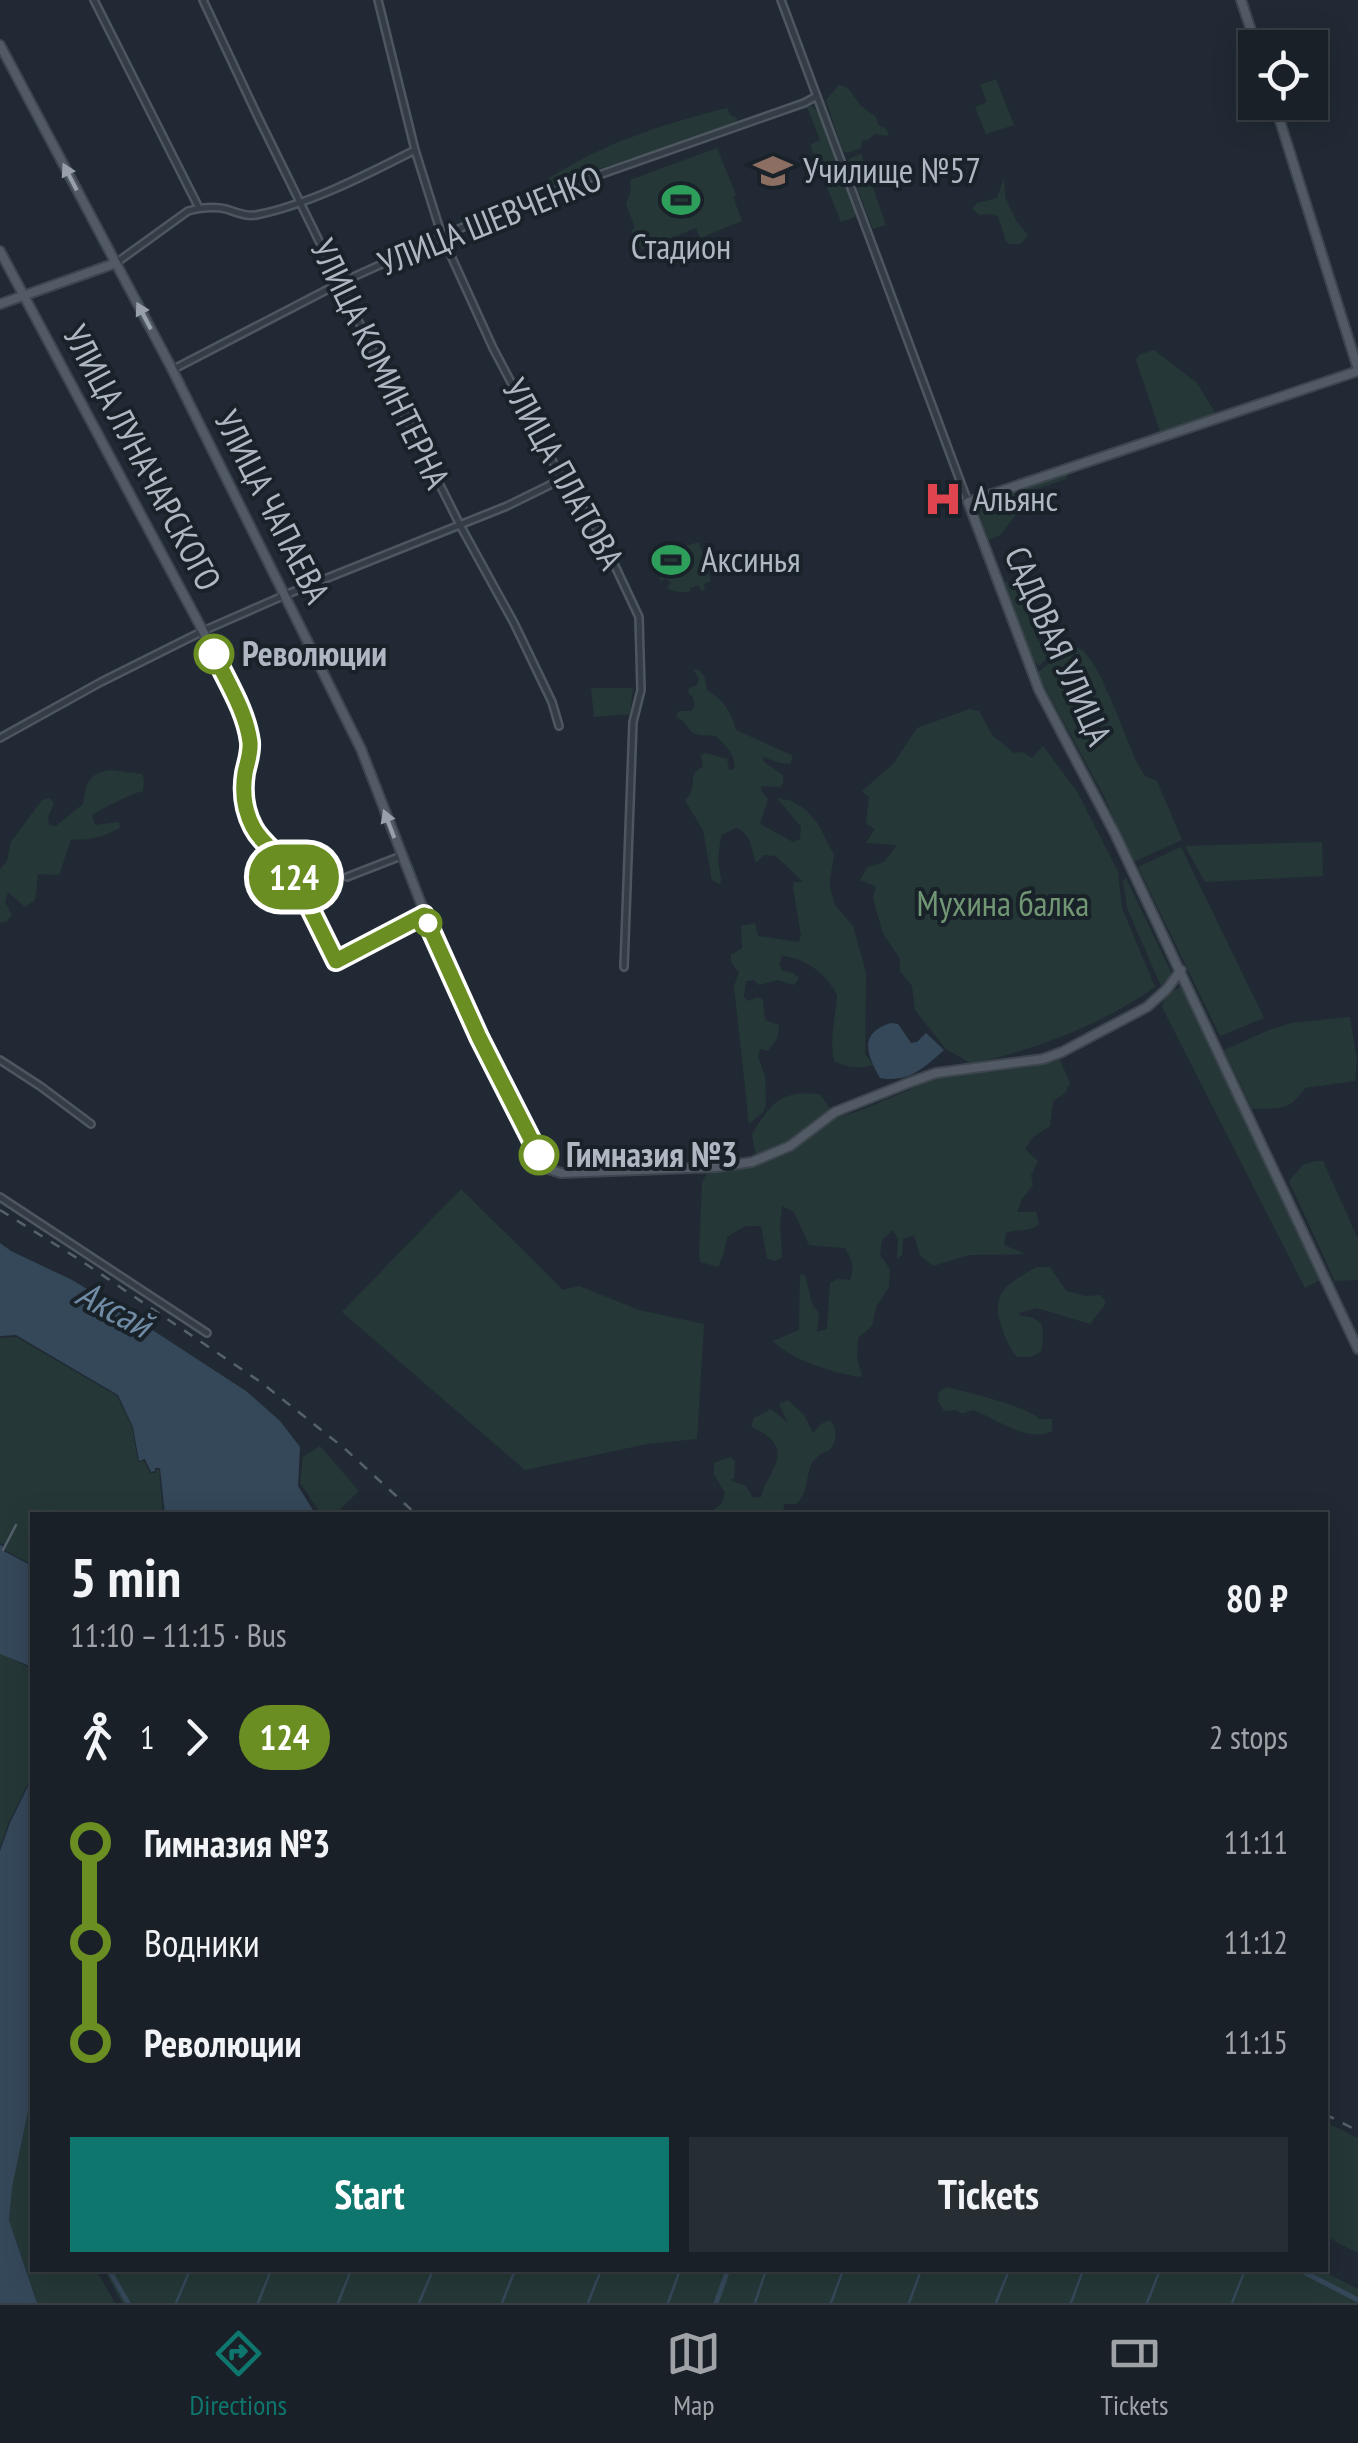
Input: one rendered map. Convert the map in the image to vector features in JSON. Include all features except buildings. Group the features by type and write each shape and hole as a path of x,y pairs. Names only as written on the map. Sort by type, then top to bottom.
{"main road":[{"path":"1241,0 1250,30"},
{"name":"УЛИЦА ЧАПАЕВА","path":"0,46 172,370 361,749 424,915 479,1037 545,1168 579,1172 752,1162 790,1146 835,1112 936,1073 1044,1059 1062,1052 1137,1014 1167,989"},
{"path":"968,502 1358,370 1280,120"},
{"name":"УЛИЦА ЛУНАЧАРСКОГО","path":"0,251 203,631 242,713 251,748 243,788 251,822 290,868 336,961 424,915"},
{"path":"0,304 116,263"},
{"name":"САДОВАЯ УЛИЦА","path":"968,502 1039,690 1181,970 1358,1349"},
{"path":"1167,989 1181,970"},
{"path":"1167,989 1189,988"}],"street":[{"path":"94,0 200,208"},
{"name":"УЛИЦА КОМИНТЕРНА","path":"203,0 460,525 514,622 560,726"},
{"name":"УЛИЦА ПЛАТОВА","path":"378,0 442,236 492,348 562,478 599,532 638,616 641,690 633,722 624,967"},
{"name":"САДОВАЯ УЛИЦА","path":"782,0 968,502"},
{"name":"УЛИЦА ШЕВЧЕНКО","path":"172,370 340,284 505,208 682,148 817,96"},
{"path":"116,263 188,211 222,208 252,217 300,202 416,150"},
{"path":"0,738 203,631 506,506 562,478"},
{"path":"347,877 401,856"},
{"path":"0,1060 91,1124"},
{"path":"0,1197 207,1333"}],"green space":[{"path":"996,79 1014,125 986,134 975,107 987,102 980,85"},
{"path":"839,85 848,88 861,106 876,117 878,125 889,133 887,136 875,134 862,140 861,148 843,151 826,100"},
{"path":"813,106 821,117 855,206 855,217 841,222 810,145 820,140 807,107"},
{"path":"727,108 738,124 553,186 545,181 588,156 633,137"},
{"name":"Стадион","path":"717,148 742,221 700,238 696,228 642,249 631,231 635,228 626,204 630,180"},
{"path":"861,154 886,225 873,229 848,164 849,159"},
{"path":"1004,178 1005,197 1028,235 1021,244 1006,241 998,216 980,215 972,209 977,203 997,198"},
{"path":"1154,350 1197,383 1217,416 1161,434 1136,360"},
{"path":"1064,473 1066,479 1011,498 1016,515 1000,535 989,540 978,508 989,507 984,505 984,499"},
{"path":"699,542 711,581 704,584 705,590 698,585 684,592 667,588 671,583 666,578 659,579 667,569 662,553 673,549 679,566 668,572 681,567 675,549"},
{"path":"1005,582 1016,585 1038,641 1056,650 1039,666 1033,660"},
{"path":"1070,647 1082,650 1092,662 1138,765 1145,776 1157,781 1182,840 1133,862 1105,798 1037,673"},
{"name":"Мухина балка","path":"693,669 699,670 707,690 726,707 736,730 793,756 790,764 763,757 764,762 783,775 783,783 780,787 762,786 768,799 760,824 793,842 800,839 801,827 777,798 792,801 818,824 834,855 830,888 835,905 853,926 866,973 865,1054 873,1065 863,1067 834,1061 832,1036 837,995 815,968 782,956 779,965 783,971 799,978 794,985 778,980 759,985 754,980 746,981 744,997 748,1001 758,997 763,1000 765,1020 779,1025 770,1048 760,1049 766,1105 749,1124 734,986 739,973 731,955 742,948 741,926 755,923 758,936 799,942 793,887 794,882 803,882 776,856 764,855 756,863 748,838 736,828 721,835 720,884 712,880 703,830 685,800 692,791 695,773 703,767 701,755 727,759 729,770 734,769 734,759 716,736 695,734 676,717 679,711 691,711 695,705 688,692 699,679"},
{"path":"591,688 633,688 630,714 594,717"},
{"name":"Мухина балка","path":"969,709 979,711 992,735 1014,753 1023,752 1032,758 1043,746 1078,793 1118,872 1122,908 1155,987 1113,1013 1067,1034 972,1064 946,1049 915,1010 912,986 900,971 900,959 883,933 873,899 876,887 860,880 868,867 884,862 897,845 866,843 875,829 866,824 869,797 862,791 894,763 917,728"},
{"path":"110,770 142,774 144,780 143,791 92,815 95,825 119,822 120,828 96,838 71,839 59,875 38,874 35,900 25,907 8,892 5,902 12,915 0,923 0,869 7,861 11,842 42,800 50,798 54,803 48,817 49,825 56,826 83,804 92,777"},
{"path":"1322,842 1323,876 1205,882 1185,846"},
{"path":"1181,847 1264,1018 1220,1036 1138,867"},
{"path":"1126,878 1171,972 1161,986 1127,908 1123,881"},
{"path":"1181,987 1320,1280 1305,1288 1162,1007 1168,995"},
{"path":"1350,1017 1357,1061 1355,1081 1305,1088 1288,1105 1252,1109 1224,1050 1291,1023"},
{"path":"1060,1060 1070,1083 1065,1093 1053,1101 1050,1126 1033,1137 1025,1149 1038,1161 1031,1175 1033,1185 1017,1212 1036,1212 1039,1224 1006,1233 1004,1245 1025,1254 969,1255 933,1266 920,1255 914,1235 903,1239 902,1255 897,1259 898,1239 893,1230 882,1240 880,1255 890,1269 889,1287 876,1307 872,1326 858,1338 860,1377 814,1365 773,1341 799,1330 803,1274 812,1304 819,1313 817,1332 827,1329 830,1283 850,1280 852,1275 852,1263 845,1248 809,1245 794,1212 782,1206 782,1257 775,1261 767,1258 761,1226 745,1226 727,1237 718,1267 701,1262 702,1183 709,1170 757,1162 752,1134 778,1100 795,1094 820,1094 836,1118 972,1068 1024,1068"},
{"path":"1323,1161 1358,1239 1358,1280 1335,1281 1289,1181 1303,1165"},
{"path":"461,1189 563,1290 579,1286 639,1310 704,1324 697,1439 647,1444 525,1470 342,1312"},
{"path":"1037,1267 1050,1267 1066,1291 1101,1295 1106,1303 1090,1324 1037,1308 1019,1313 1039,1322 1043,1337 1041,1352 1017,1357 1002,1328 1000,1297 1010,1284"},
{"path":"16,1337 117,1396 132,1427 138,1462 144,1461 150,1473 159,1469 163,1512 30,1512 30,1564 3,1549 0,1338"},
{"path":"946,1387 1009,1404 1040,1419 1052,1419 1052,1431 1033,1434 973,1410 962,1414 957,1410 944,1411 938,1400 939,1392"},
{"path":"788,1400 804,1415 813,1433 830,1420 836,1435 830,1450 814,1460 797,1504 784,1504 783,1512 711,1512 722,1503 725,1493 714,1474 714,1463 730,1457 735,1461 734,1478 730,1480 746,1486 753,1498 761,1497 777,1450 774,1442 751,1426 754,1418 771,1409 788,1423 779,1404"},
{"path":"320,1446 359,1491 337,1512 320,1512 300,1483 303,1457"},
{"path":"0,1653 30,1668 30,1780 0,1847"},
{"path":"30,2102 30,2272 97,2272 115,2303 37,2303 9,2220"},
{"path":"1328,2123 1358,2138 1358,2253 1328,2238"},
{"path":"105,2272 1324,2272 1358,2289 1358,2303 122,2303"}],"water":[{"path":"891,1023 898,1024 911,1043 926,1033 944,1050 907,1076 880,1078 868,1046 874,1033"},
{"name":"Аксай","path":"0,1243 114,1305 246,1391 280,1421 300,1447 298,1486 314,1512 165,1512 160,1468 151,1472 145,1459 139,1461 133,1427 118,1395 16,1335 0,1336"},
{"path":"0,1545 2,1550 30,1565 30,1666 0,1654"},
{"path":"30,1782 30,2102 9,2220 37,2303 0,2303 0,1851"}],"waterway":[{"path":"110,2272 128,2303"},
{"path":"176,2303 189,2272"},
{"path":"258,2303 270,2272"},
{"path":"338,2303 350,2272"},
{"path":"419,2303 432,2272"},
{"path":"502,2303 514,2272"},
{"path":"588,2303 600,2272"},
{"path":"668,2303 679,2272"},
{"path":"716,2303 727,2272"},
{"path":"755,2303 765,2272"},
{"path":"831,2303 842,2272"},
{"path":"909,2303 920,2272"},
{"path":"996,2303 1008,2272"},
{"path":"1071,2303 1082,2272"},
{"path":"1147,2303 1159,2272"},
{"path":"1232,2303 1244,2272"},
{"path":"1304,2272 1358,2300"}],"tram line":[{"path":"3,1550 16,1525"}],"railway":[{"path":"0,1210 262,1383 344,1448 414,1512"},
{"path":"1328,2116 1358,2131"}],"bus line":[{"name":"124","path":"214,654 242,713 250,740 243,788 251,822 290,868 336,961 424,915 479,1037 539,1155"}],"place":[{"name":"Училище №57","path":"773,171"},
{"name":"Стадион","path":"681,200"},
{"name":"Альянс","path":"943,499"},
{"name":"Аксинья","path":"671,560"},
{"name":"Революции","path":"214,654"},
{"name":"Гимназия №3","path":"539,1155"}]}
